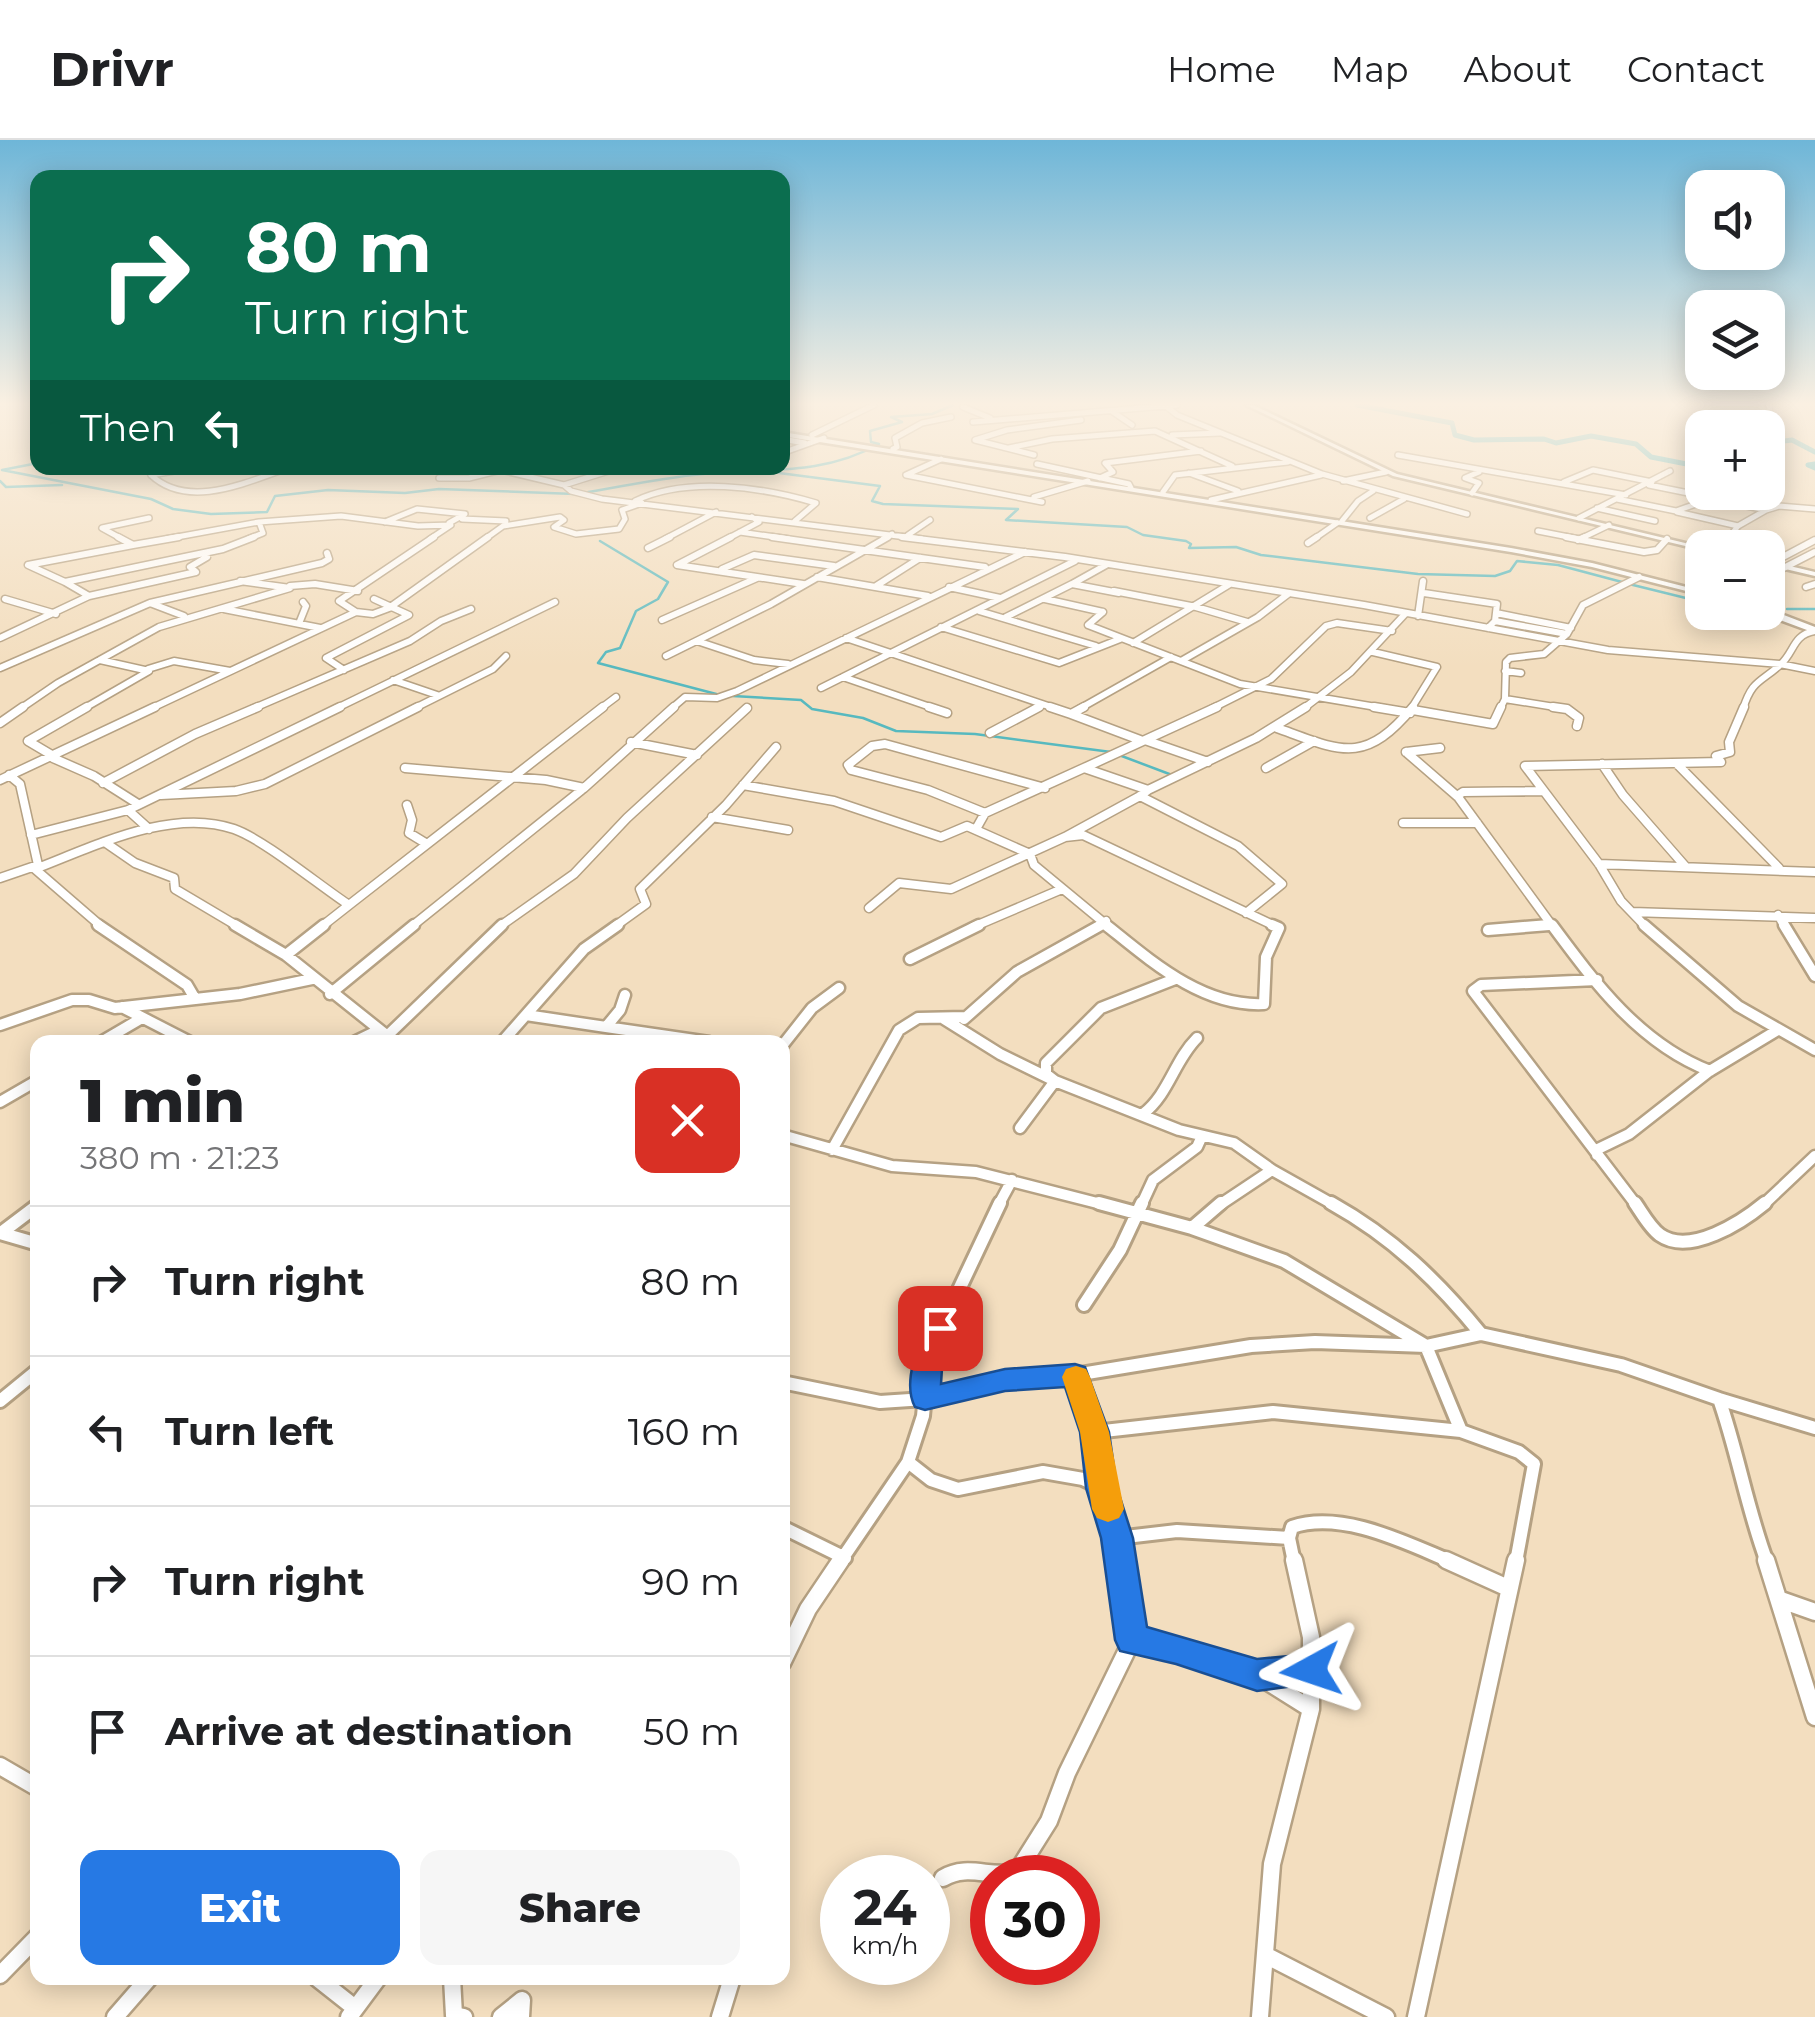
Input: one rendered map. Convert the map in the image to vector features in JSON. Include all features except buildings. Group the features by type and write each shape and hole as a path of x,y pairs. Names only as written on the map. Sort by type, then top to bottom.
{"main road":[{"path":"1154,493 1575,559 1685,585"},
{"path":"1167,493 1252,508"},
{"path":"1472,493 1685,544"},
{"path":"1339,522 1557,558 1631,581 1685,588"},
{"path":"1786,567 1815,574"},
{"path":"1785,618 1815,629"}],"street":[{"path":"576,493 1107,564 1406,613 1555,642 1780,664 1815,671"},
{"path":"642,503 636,501 648,493"},
{"path":"744,493 816,502 795,521"},
{"path":"1009,493 1042,502"},
{"path":"1033,497 1049,493"},
{"path":"1211,500 1233,493"},
{"path":"1308,543 1339,522 1371,493"},
{"path":"1379,493 1467,514"},
{"path":"1616,493 1626,495"},
{"path":"1579,518 1631,493"},
{"path":"1370,518 1405,499"},
{"path":"1616,499 1738,526"},
{"path":"89,596 28,565 259,522 327,516 418,526 462,520 511,522 560,517 564,520 554,527 576,534 620,529 625,520 622,510 642,503"},
{"path":"383,522 427,508 463,512 462,520"},
{"path":"1596,508 1655,521"},
{"path":"1785,509 1815,508"},
{"path":"1676,512 1685,509"},
{"path":"1735,530 1766,514 1766,510"},
{"path":"648,548 716,512"},
{"path":"741,514 759,522 676,565 802,584"},
{"path":"133,545 102,528 149,518"},
{"path":"758,536 785,520"},
{"path":"908,536 930,520"},
{"path":"0,638 89,596 189,574 197,570 190,567 192,564 264,533 259,522"},
{"path":"448,523 452,525 338,603 356,612 373,614 388,608 511,522"},
{"path":"1578,540 1609,525"},
{"path":"796,542 829,526"},
{"path":"1538,531 1644,552 1657,550 1667,539"},
{"path":"740,532 991,566"},
{"path":"576,534 582,541 578,544"},
{"path":"666,656 893,534"},
{"path":"1785,555 1815,540"},
{"path":"65,582 218,550"},
{"path":"330,994 566,798 584,788 685,697 719,698 1025,552"},
{"path":"1790,552 1815,564"},
{"path":"1786,567 1815,552"},
{"path":"0,668 150,603 322,563 330,560 327,553"},
{"path":"720,570 754,555 834,566"},
{"path":"876,586 920,558"},
{"path":"821,688 1078,560"},
{"path":"1005,618 1107,564"},
{"path":"189,574 203,590"},
{"path":"816,576 929,596"},
{"path":"662,620 758,577"},
{"path":"240,581 315,584 358,591"},
{"path":"1044,599 1103,612 1088,626 1240,684 1490,724 1505,699 1505,671 1510,658 1544,654 1569,631 1583,605 1631,581"},
{"path":"1418,616 1423,582"},
{"path":"1072,584 1196,607 1248,622"},
{"path":"1133,643 1230,584"},
{"path":"1806,588 1815,584"},
{"path":"0,722 100,660 185,616 282,592 290,586"},
{"path":"948,587 1002,598"},
{"path":"1114,592 1125,598"},
{"path":"1424,593 1497,604 1496,617 1488,628"},
{"path":"1182,661 1288,594"},
{"path":"5,599 57,614"},
{"path":"344,670 326,658 409,615 374,599"},
{"path":"300,621 306,606 303,602"},
{"path":"31,834 128,810 556,602"},
{"path":"150,603 185,616"},
{"path":"217,608 300,621 321,629"},
{"path":"103,783 195,734 472,609"},
{"path":"978,611 1096,646"},
{"path":"4,778 54,758 356,612"},
{"path":"869,908 899,883 951,889 1065,837 1144,793 1278,728 1325,697 1373,652 1406,613"},
{"path":"1496,617 1569,631"},
{"path":"743,784 834,801 941,837 973,826 985,813 1045,788 1114,749 1143,741 1257,686 1326,626 1337,623 1391,632"},
{"path":"940,628 1058,663 1120,639"},
{"path":"1815,629 1800,634 1780,664 1755,681 1738,732 1729,742 1730,752 1716,756 1720,762 1528,764 1525,768 1632,912 1717,991 1776,1031 1815,1050"},
{"path":"846,638 1208,762"},
{"path":"697,641 754,660 788,664"},
{"path":"1278,728 1336,749 1358,751 1412,712 1437,668 1373,652"},
{"path":"158,796 236,791 265,784 493,668 506,656"},
{"path":"1071,714 1171,657"},
{"path":"100,660 148,669"},
{"path":"138,804 28,742 108,697 148,669 174,661 230,671"},
{"path":"1505,671 1520,674"},
{"path":"843,677 947,713"},
{"path":"392,680 437,695"},
{"path":"286,955 616,697"},
{"path":"1505,699 1574,713 1580,723 1577,726"},
{"path":"990,733 1042,705"},
{"path":"388,1035 513,914 574,874 627,818 747,708"},
{"path":"1266,768 1314,741"},
{"path":"631,742 697,754"},
{"path":"985,813 928,790 848,766 872,746 892,745 1045,788"},
{"path":"508,1035 584,949 646,904 648,900 640,889 776,746"},
{"path":"1440,748 1406,752 1457,793 1549,925 1638,1025 1691,1066 1710,1071"},
{"path":"1602,764 1622,795 1685,866"},
{"path":"1677,764 1780,868"},
{"path":"406,768 584,788"},
{"path":"1084,768 1144,793 1238,846 1282,884 1246,913"},
{"path":"4,778 20,784 38,852 35,869"},
{"path":"1457,793 1542,791"},
{"path":"408,805 412,820 409,833 427,844"},
{"path":"128,810 149,829"},
{"path":"712,817 788,830"},
{"path":"1403,823 1477,823"},
{"path":"973,826 1030,854"},
{"path":"0,878 149,829 233,827 349,904"},
{"path":"1030,854 1029,860 1062,889 1175,979 1246,1005 1264,1004 1266,957 1279,928 1083,835 1065,837"},
{"path":"106,843 136,863 174,878 174,889 286,955 386,1035"},
{"path":"1599,864 1815,872"},
{"path":"35,869 97,924 186,985 194,997"},
{"path":"910,959 936,943 1062,889"},
{"path":"1632,912 1815,918"},
{"path":"1778,916 1815,976"},
{"path":"964,1023 1016,972 1076,942 1106,921"},
{"path":"1488,930 1549,925"},
{"path":"0,1025 80,999 108,1009 228,995 312,979"},
{"path":"1055,1081 1046,1074 1046,1063 1101,1008 1175,979"},
{"path":"1597,980 1481,985 1473,991 1658,1234 1688,1242 1737,1226 1768,1205 1815,1156"},
{"path":"790,1036 812,1008 839,988"},
{"path":"606,1027 625,996"},
{"path":"121,1007 176,1035"},
{"path":"526,1015 661,1035"},
{"path":"114,1035 142,1018"},
{"path":"832,1150 899,1030 918,1018 964,1023 1000,1054 1055,1081 1202,1136 1234,1143 1272,1170 1378,1229 1439,1282 1481,1334"},
{"path":"1597,1155 1598,1149 1624,1139 1656,1118 1710,1071 1776,1031"},
{"path":"1143,1114 1156,1106 1174,1064 1197,1038"},
{"path":"1020,1128 1055,1081"},
{"path":"0,1102 30,1085"},
{"path":"1084,1305 1120,1250 1153,1180 1197,1148 1202,1136"},
{"path":"790,1137 892,1166 976,1172 1138,1212 1192,1228 1304,1272 1426,1346 1461,1431"},
{"path":"1192,1228 1272,1170"},
{"path":"790,1646 808,1609 908,1462 925,1399 929,1353 977,1246 1012,1180"},
{"path":"0,1233 30,1211"},
{"path":"0,1233 30,1242"},
{"path":"790,1384 880,1402 925,1399 1005,1380 1075,1375 1251,1346 1315,1342 1426,1346 1481,1334 1620,1365 1815,1428"},
{"path":"950,1875 963,1867 1009,1876 1016,1872 1049,1821 1067,1773 1132,1640 1117,1538 1102,1488 1094,1432 1075,1375"},
{"path":"0,1402 30,1377"},
{"path":"1719,1399 1736,1447 1750,1516 1782,1600 1815,1716"},
{"path":"1094,1432 1273,1412 1461,1431 1475,1441 1527,1455 1534,1464 1522,1539 1508,1588 1416,2017"},
{"path":"908,1462 931,1480 958,1488 1043,1472 1083,1479 1102,1488"},
{"path":"1260,2017 1272,1864 1311,1710 1308,1616 1288,1538 1298,1522 1373,1532 1446,1558 1508,1588"},
{"path":"790,1530 845,1558"},
{"path":"1117,1538 1178,1532 1288,1538"},
{"path":"1782,1600 1815,1612"},
{"path":"1132,1640 1176,1648 1257,1675 1311,1710"},
{"path":"1257,1675 1311,1670"},
{"path":"0,1766 30,1783"},
{"path":"0,1975 30,1944"},
{"path":"1266,1955 1386,2017"},
{"path":"115,2017 143,1985"},
{"path":"323,1985 352,2013 373,1985"},
{"path":"452,1985 454,2015 464,2017"},
{"path":"720,2017 730,1985"},
{"path":"501,2017 522,2000 521,2017"}],"waterway":[{"path":"118,493 151,499 173,509 211,514 267,512 275,496 305,493"},
{"path":"395,493 408,493"},
{"path":"537,493 575,494"},
{"path":"876,493 872,501 883,504 1018,509 1006,520 1127,527 1143,535 1186,541 1191,544 1189,548 1236,547 1261,555 1418,574 1495,576 1510,571 1517,561 1558,565 1622,582"},
{"path":"600,541 668,582 658,599 636,611 620,648 606,652 598,663 720,695"},
{"path":"1629,584 1685,598"},
{"path":"1787,609 1815,609"},
{"path":"733,696 801,700 812,709 863,718 896,731 975,734 1111,752"},
{"path":"1119,755 1172,775"}],"slow traffic":[{"path":"1076,1377 1094,1432 1108,1509"}],"route":[{"path":"940,1328 926,1364 925,1399 1005,1380 1075,1375 1094,1432 1102,1488 1117,1538 1132,1640 1176,1648 1257,1675 1311,1670"}]}
